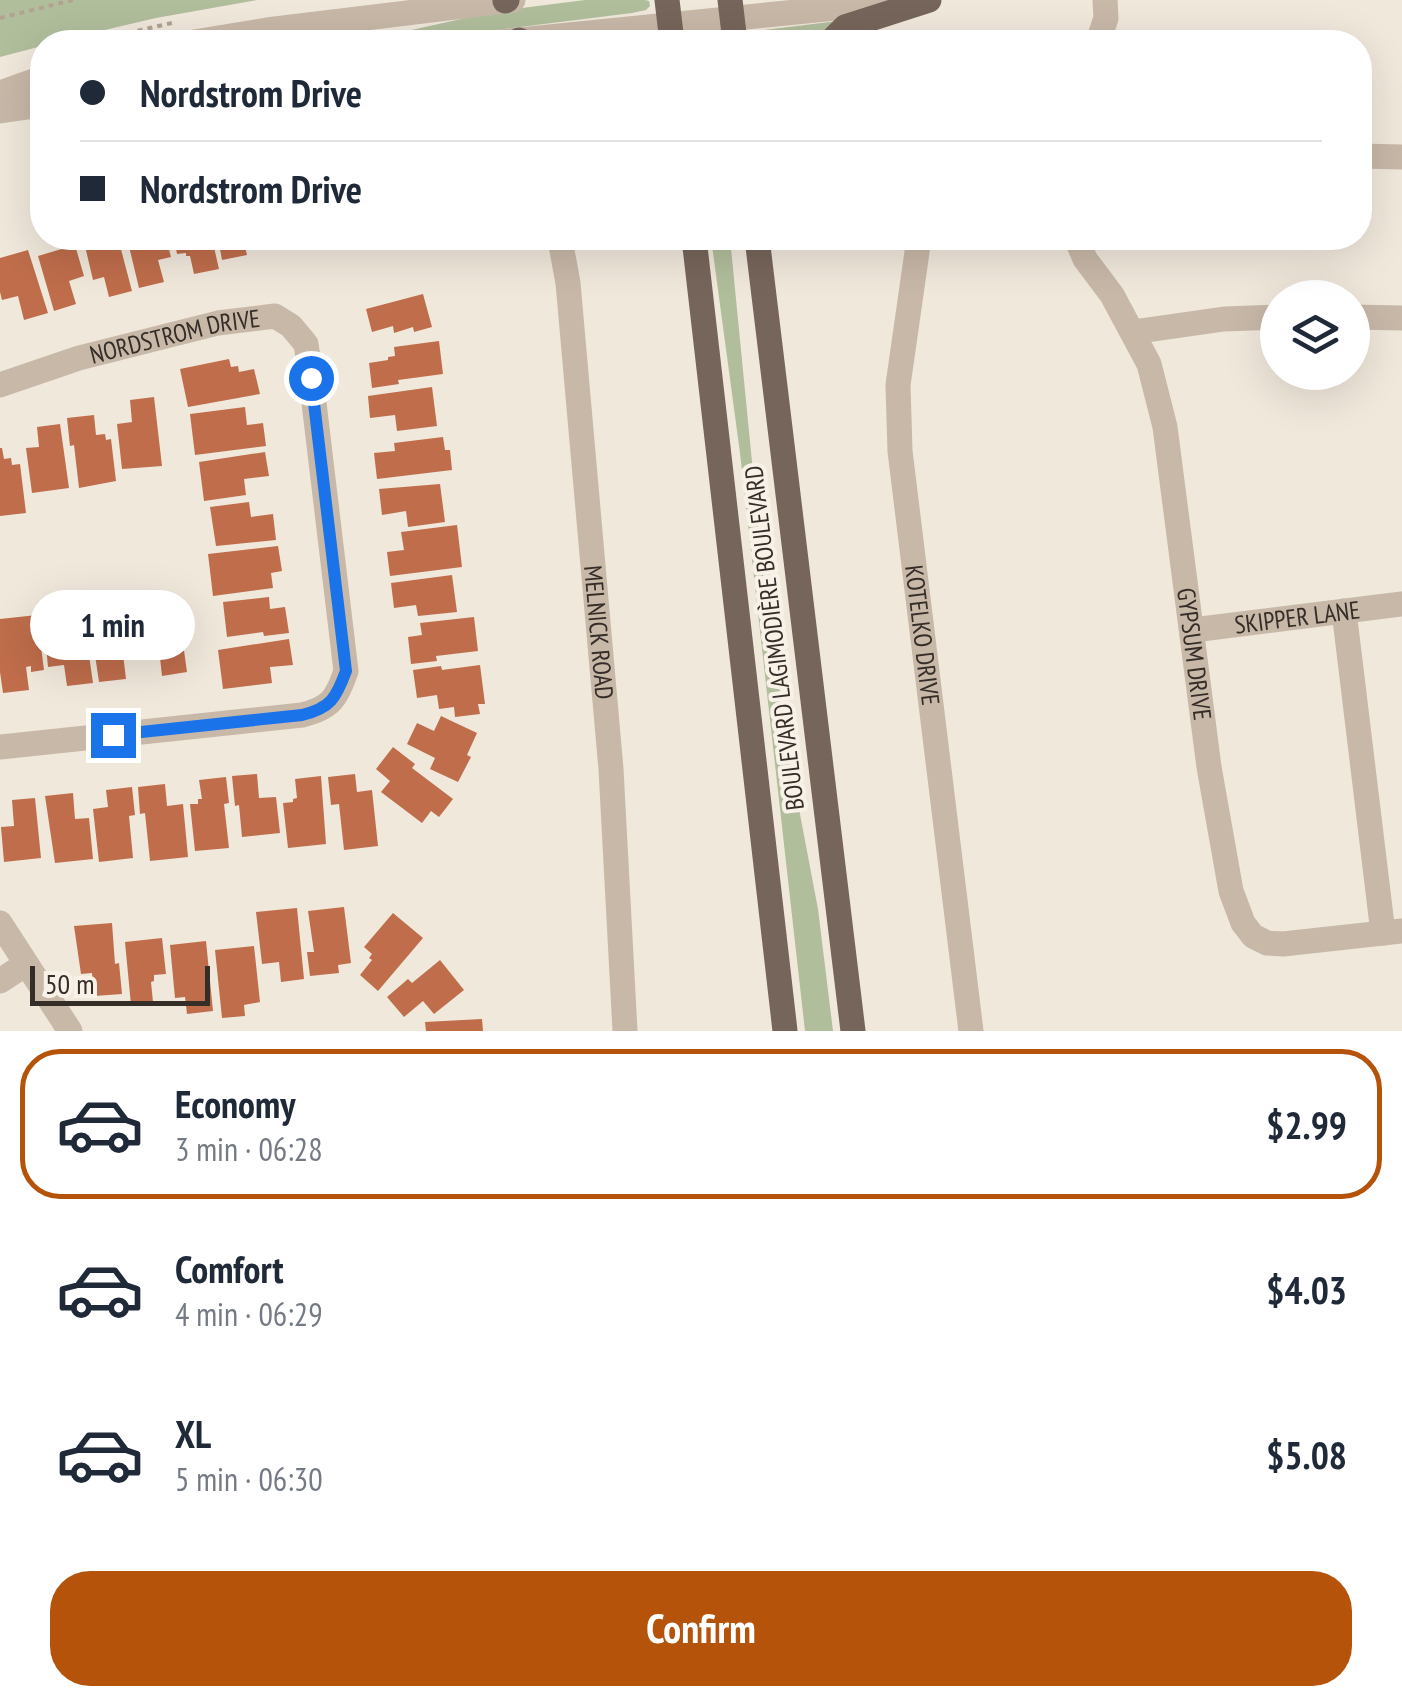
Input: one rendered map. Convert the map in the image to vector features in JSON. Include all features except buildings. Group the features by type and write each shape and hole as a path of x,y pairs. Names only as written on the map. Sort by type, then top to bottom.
{"main road":[{"path":"843,30 929,0"},
{"name":"BOULEVARD LAGIMODIÈRE BOULEVARD","path":"695,250 784,1031"},
{"name":"BOULEVARD LAGIMODIÈRE BOULEVARD","path":"758,250 853,1031"}],"street":[{"path":"308,30 508,0"},
{"path":"607,30 920,0"},
{"path":"1102,30 1106,18 1104,0"},
{"path":"0,93 30,82"},
{"path":"0,111 30,107"},
{"path":"1372,156 1402,157"},
{"name":"MELNICK ROAD","path":"562,250 568,283 611,769 624,1031"},
{"name":"KOTELKO DRIVE","path":"917,250 898,385 900,451 971,1031"},
{"name":"GYPSUM DRIVE","path":"1081,250 1112,295 1149,364 1165,427 1209,767 1231,892 1243,923 1253,936 1267,943 1283,944 1393,932"},
{"name":"NORDSTROM DRIVE","path":"0,386 79,358 218,323 275,316 291,326 306,344 346,671 338,695 320,710 302,715 0,747"},
{"path":"1370,317 1402,318"},
{"path":"1133,332 1224,319 1260,318"},
{"name":"SKIPPER LANE","path":"1193,630 1402,604"},
{"path":"1344,611 1393,932"},
{"path":"0,923 70,1031"},
{"path":"0,981 26,964"}],"path":[{"path":"0,18 73,0"}],"green space":[{"path":"0,0 257,0 104,30 30,30 30,49 0,57"},
{"path":"585,0 645,0 650,6 632,13 495,30 412,30 497,11"},
{"path":"838,21 832,30 764,30"},
{"path":"713,250 731,250 764,584 792,772 818,909 833,1031 805,1031 740,453"}],"route":[{"path":"113,735 302,715 320,710 338,695 346,671 311,378"}]}
